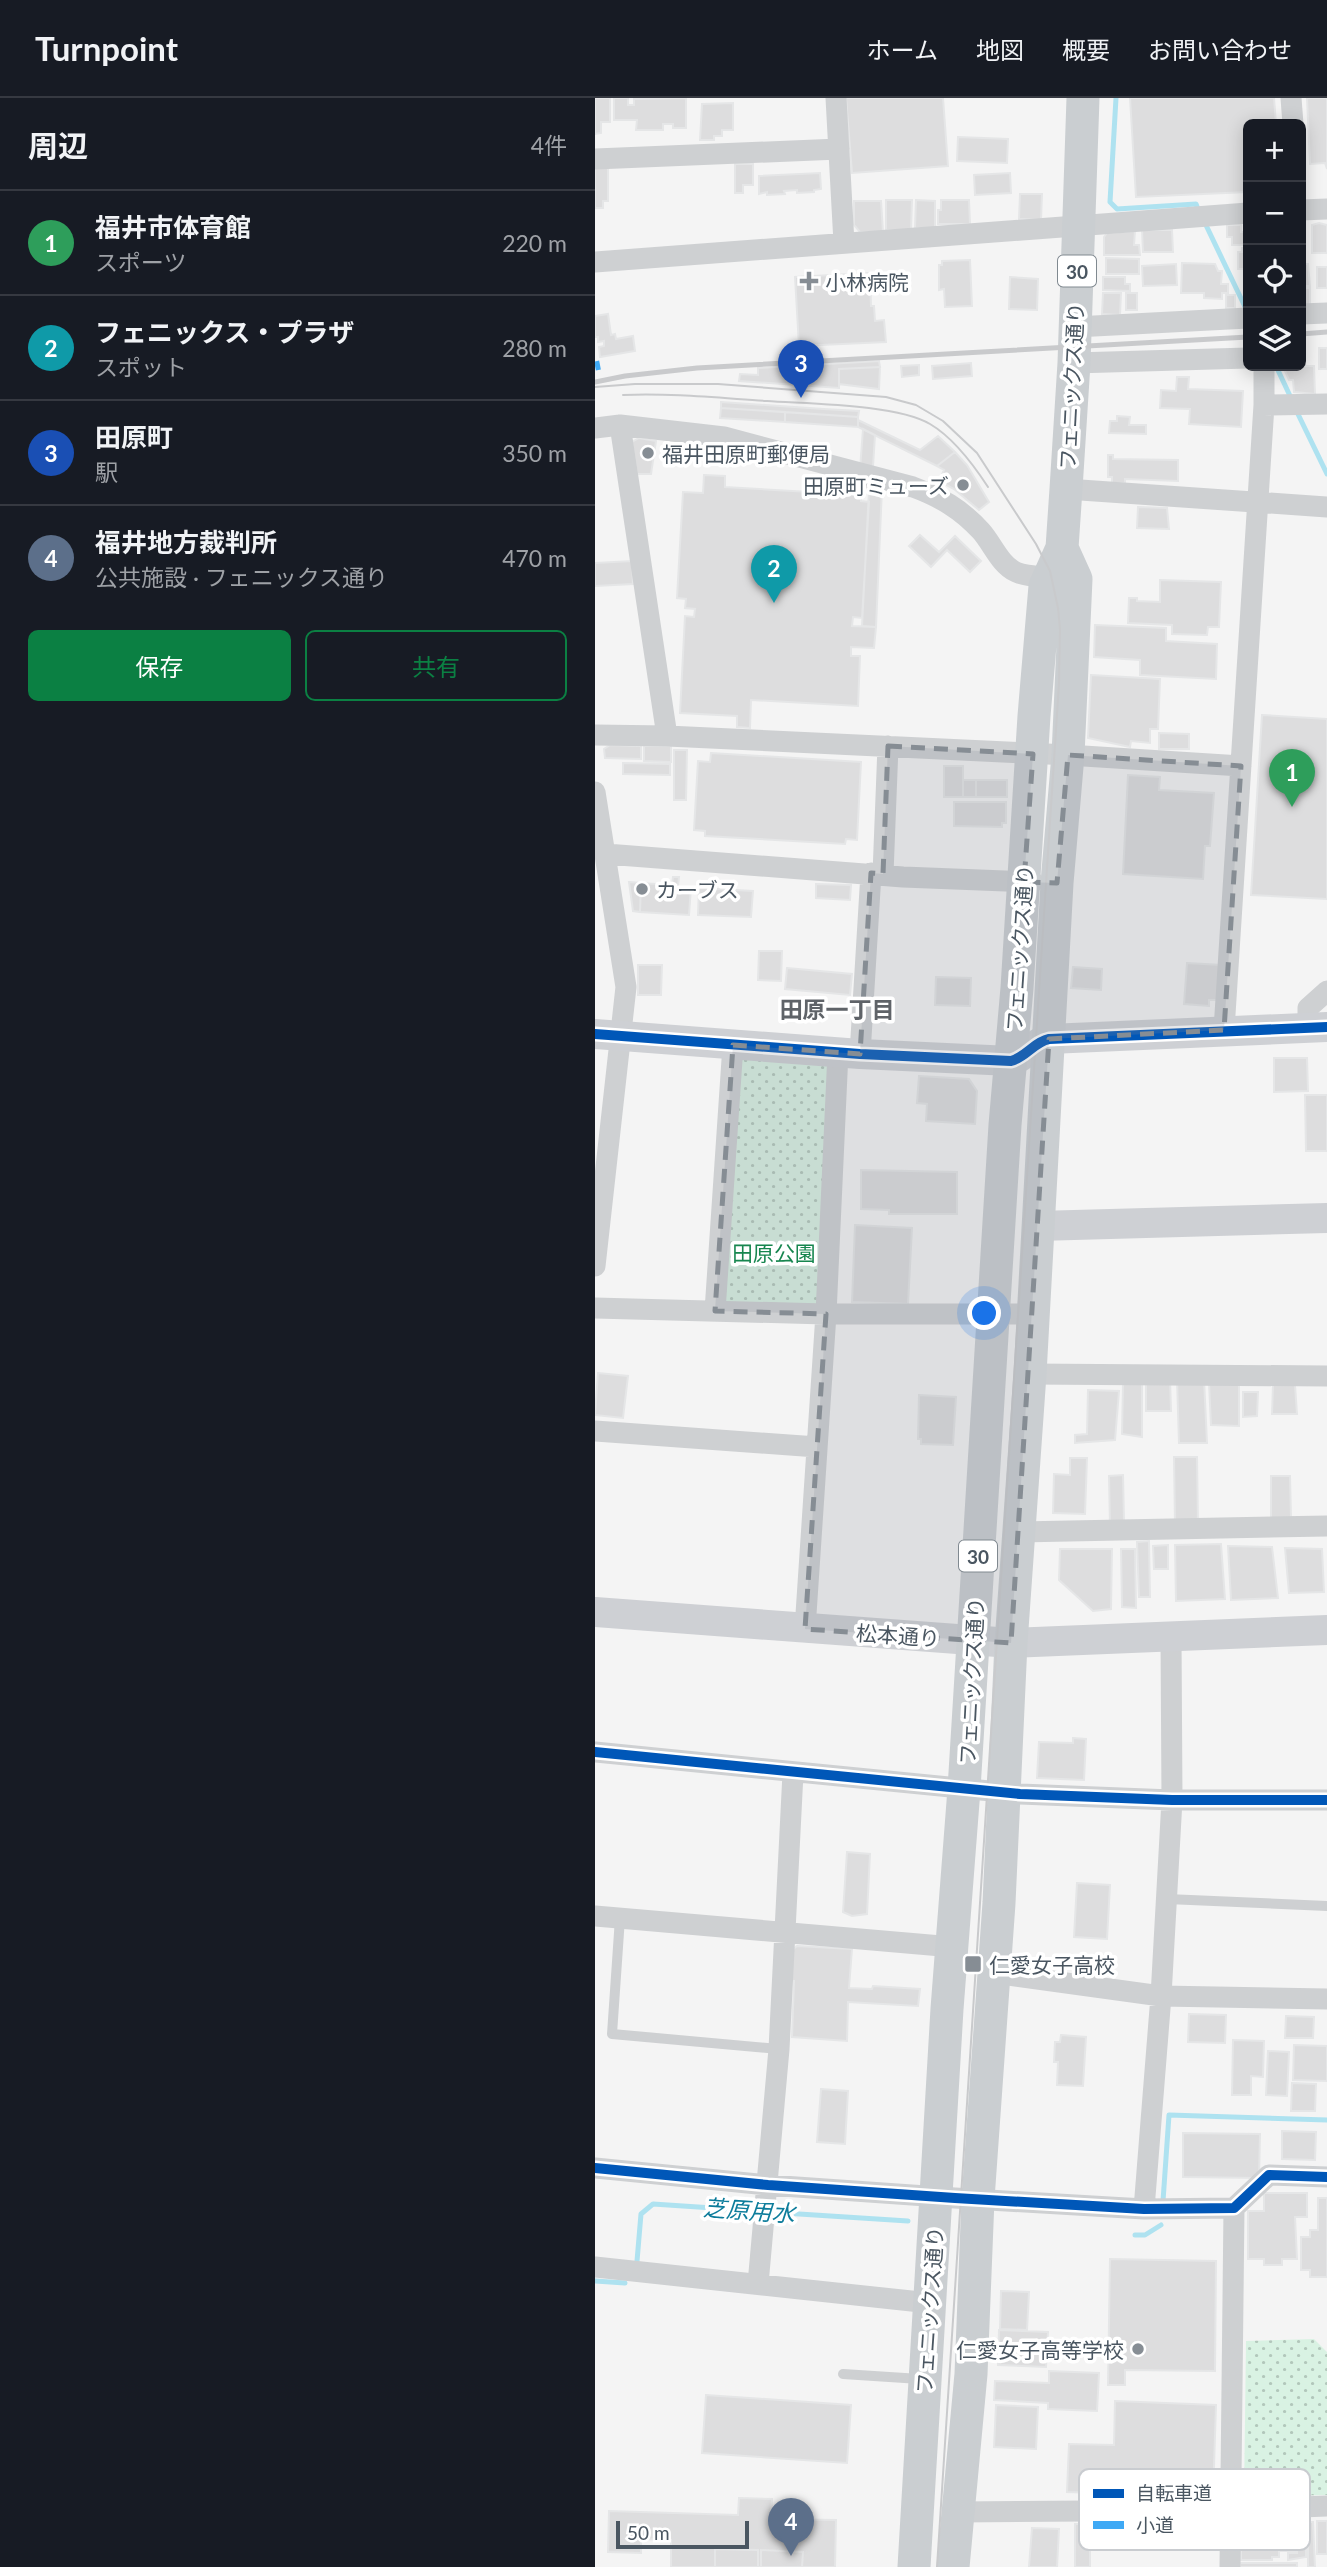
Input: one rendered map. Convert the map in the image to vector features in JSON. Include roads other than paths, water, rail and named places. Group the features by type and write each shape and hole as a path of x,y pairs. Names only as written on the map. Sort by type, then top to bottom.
{"main road":[{"name":"フェニックス通り","path":"953,2567 971,2374 978,2199 994,1972 1011,1643 1030,1374 1057,883 1068,755 1062,568 1074,363 1083,98"},
{"name":"フェニックス通り","path":"914,2567 947,2009 1045,586 1062,568"}],"street":[{"path":"837,98 844,243"},
{"path":"1291,98 1293,119"},
{"path":"595,159 839,149"},
{"path":"1306,210 1327,209"},
{"path":"595,262 1243,213"},
{"path":"1306,314 1327,313"},
{"path":"1075,327 1243,318"},
{"path":"1074,363 1243,358"},
{"path":"1224,1030 1264,405 1263,371"},
{"path":"1264,405 1307,405"},
{"path":"595,428 620,425 724,438 913,487 937,496 961,511 1012,570 1028,576 1062,568"},
{"path":"620,425 667,736"},
{"path":"1066,489 1327,507"},
{"path":"595,735 888,746 1241,766"},
{"path":"805,1629 826,1314 849,1053 877,874 888,746"},
{"path":"595,792 601,845 626,981 608,1035 595,1266"},
{"path":"601,845 903,877 1057,883"},
{"path":"608,1035 849,1053 1011,1061 1027,1055 1044,1040 1049,1039 1318,1027 1308,1008 1327,991"},
{"path":"715,1311 733,1045"},
{"path":"1038,1226 1327,1218"},
{"path":"595,1308 826,1314 1033,1314"},
{"path":"1030,1374 1327,1376"},
{"path":"595,1431 817,1447"},
{"path":"1019,1532 1327,1526"},
{"name":"松本通り","path":"595,1612 1011,1643 1327,1630"},
{"path":"1144,2209 1161,1996 1172,1800 1171,1636"},
{"path":"595,1752 1003,1793 1172,1800 1327,1800"},
{"path":"758,2284 779,2049 793,1773"},
{"path":"595,1916 953,1947"},
{"path":"994,1972 1161,1996 1327,1999"},
{"path":"595,2168 766,2203 937,2196 1144,2209 1234,2208 1269,2175 1327,2177"},
{"path":"1231,2469 1234,2208"},
{"path":"595,2267 930,2302"},
{"path":"957,2512 1079,2511"}],"lane":[{"path":"1167,1899 1327,1906"},
{"path":"620,1918 612,2034 779,2049"},
{"path":"843,2374 924,2379"}],"waterway":[{"path":"1116,98 1110,202 1117,209 1196,204 1199,212"},
{"path":"1204,221 1246,308"},
{"path":"1278,371 1291,398"},
{"path":"1296,410 1327,474"},
{"path":"1163,2201 1169,2115 1327,2120"},
{"name":"芝原用水","path":"637,2261 641,2214 653,2204 758,2211"},
{"name":"芝原用水","path":"768,2212 908,2221"},
{"name":"芝原用水","path":"1135,2235 1145,2235 1161,2225"},
{"path":"595,2281 625,2283"}],"tram line":[{"path":"595,387 718,384 886,397 916,405 943,421 977,453 1036,544 1050,571 1058,608 1059,683 937,2567"},
{"path":"623,395 677,395 828,404 896,412 930,424 947,437 988,487"}],"railway":[{"path":"1306,334 1327,332"},
{"path":"595,382 697,368 1243,337"}],"place":[{"name":"小林病院","path":"809,281"},
{"name":"田原町","path":"801,398"},
{"name":"福井田原町郵便局","path":"648,453"},
{"name":"田原町ミューズ","path":"963,485"},
{"name":"フェニックス・プラザ","path":"774,603"},
{"name":"福井市体育館","path":"1292,807"},
{"name":"カーブス","path":"642,889"},
{"name":"仁愛女子高校","path":"973,1964"},
{"name":"仁愛女子高等学校","path":"1138,2349"},
{"name":"福井地方裁判所","path":"791,2556"}],"district":[{"name":"田原一丁目","path":"837,1009"}],"park label":[{"name":"田原公園","path":"774,1252"}]}
